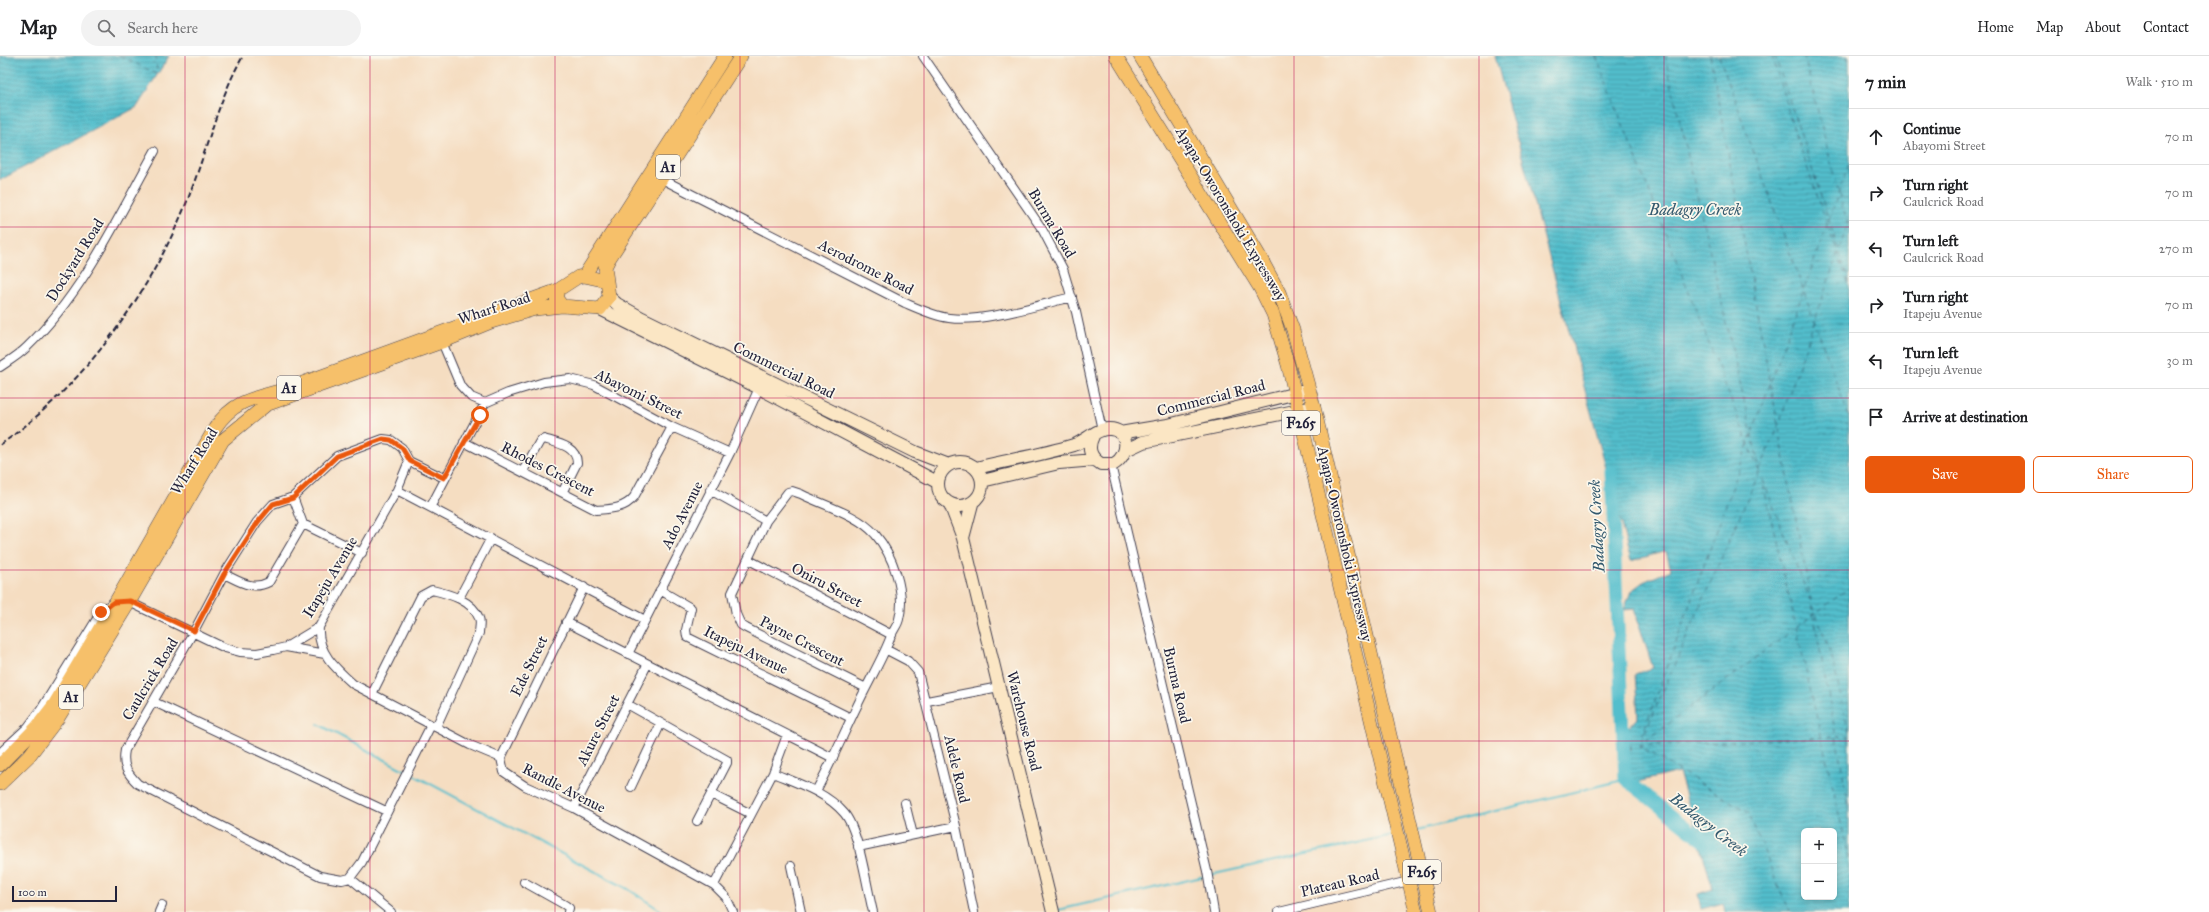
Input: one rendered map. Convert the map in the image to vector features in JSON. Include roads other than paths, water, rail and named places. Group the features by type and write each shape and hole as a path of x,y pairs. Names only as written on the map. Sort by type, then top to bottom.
{"main road":[{"name":"A1","path":"607,281 605,267 609,259 655,176 725,56"},
{"name":"A1","path":"584,276 741,56"},
{"name":"Apapa-Oworonshoki Expressway","path":"1116,56 1260,288 1273,314 1294,393 1416,912"},
{"name":"Apapa-Oworonshoki Expressway","path":"1140,56 1259,255 1279,292 1293,330 1314,407 1431,912"},
{"path":"584,276 607,281 609,297 600,310"},
{"name":"Wharf Road","path":"0,765 38,727 54,705 116,601 215,428 230,409 242,402 283,390 558,290 578,277 584,276"},
{"path":"558,290 556,298 562,306"},
{"name":"Commercial Road","path":"609,297 617,304 649,322 915,452 948,465"},
{"name":"Wharf Road","path":"0,784 29,756 58,718 130,601 223,440 228,434 266,405 513,316 535,309 562,306 600,310"},
{"name":"Commercial Road","path":"600,310 759,388 937,482"},
{"name":"Commercial Road","path":"1120,433 1168,425 1309,390"},
{"name":"Commercial Road","path":"1126,450 1143,442 1298,412 1314,407"},
{"path":"976,468 982,481 979,496 972,504 960,507 950,504 941,496 937,482 943,469 948,465 963,462 976,468 1074,445 1097,433 1108,428 1120,433 1126,443 1126,450 1119,461 1111,465 1101,464 1095,460 1089,449 1097,433"},
{"path":"982,481 1059,464 1095,460"},
{"name":"Warehouse Road","path":"950,504 963,538 1052,908"},
{"name":"Warehouse Road","path":"963,538 972,504"}],"street":[{"name":"Burma Road","path":"923,56 1042,229 1063,269 1072,297 1097,433"},
{"name":"Dockyard Road","path":"0,367 26,349 53,320 72,296 154,151"},
{"name":"Aerodrome Road","path":"655,176 905,303 928,312 949,318 975,318 1072,297"},
{"path":"430,506 485,403 471,397 460,384 442,342"},
{"name":"Abayomi Street","path":"485,403 508,393 544,382 570,379 594,385 672,427 730,453"},
{"name":"Ado Avenue","path":"628,654 730,453 759,388"},
{"name":"Rhodes Crescent","path":"464,442 563,491 596,510 628,505 634,497 672,427"},
{"path":"523,471 540,441 544,439 560,444 575,452 577,458 577,463 563,491"},
{"name":"Caulcrick Road","path":"350,878 342,880 320,876 138,784 127,773 123,760 124,750 154,702 224,574 258,522 273,504 293,498 337,456 377,441 391,440 402,448 410,461 444,478"},
{"name":"Itapeju Avenue","path":"116,601 130,601 194,631 225,648 240,652 257,653 286,647 319,627 397,490 410,461"},
{"name":"Burma Road","path":"1111,465 1207,871 1214,912"},
{"path":"397,490 645,620"},
{"path":"710,490 766,521"},
{"name":"Payne Crescent","path":"866,688 741,625 736,614 732,593 749,560 766,521 784,496 792,491 857,519 875,534 889,557 897,580 901,601 899,620 892,635"},
{"path":"293,498 303,524 362,553"},
{"path":"224,574 247,585 254,586 269,582 303,524"},
{"path":"459,598 491,538"},
{"name":"Oniru Street","path":"749,560 892,635"},
{"name":"Ede Street","path":"501,758 566,622 584,588"},
{"path":"372,694 421,596 432,590 459,598 471,606 480,618 479,633 433,726 386,811 362,862 350,878 391,912"},
{"name":"Itapeju Avenue","path":"660,590 691,608 686,630 687,636 851,718"},
{"path":"0,752 28,727 40,711 101,612 106,606 116,601"},
{"path":"566,622 833,758"},
{"path":"319,627 318,636 325,654 336,670 353,684 470,745 501,758"},
{"path":"816,790 866,688 887,650 892,635"},
{"path":"286,647 325,654"},
{"name":"Adele Road","path":"887,650 913,665 918,672 927,702 956,826 974,912"},
{"name":"Akure Street","path":"574,808 647,664"},
{"path":"927,702 999,687"},
{"path":"154,702 386,811"},
{"path":"627,704 727,760 697,821"},
{"path":"631,787 661,723"},
{"path":"714,885 773,772 787,735"},
{"name":"Randle Avenue","path":"501,758 504,772 525,786 574,808 714,885 726,897 733,912"},
{"path":"773,772 816,790 845,814 858,847 873,912"},
{"path":"711,794 751,814"},
{"path":"905,803 913,835"},
{"path":"858,847 956,826"},
{"path":"791,866 801,912"},
{"name":"Plateau Road","path":"1279,912 1408,881"},
{"path":"524,882 565,905 569,908 568,912"}],"water":[{"path":"0,56 169,56 137,107 0,180"},
{"name":"Badagry Creek","path":"1495,56 1849,56 1849,912 1725,912 1723,903 1701,909 1698,894 1713,889 1679,772 1625,785 1622,780 1622,767 1631,750 1627,729 1638,717 1635,674 1653,668 1634,609 1624,610 1631,591 1643,582 1671,570 1666,551 1631,561"}],"waterway":[{"name":"Badagry Creek","path":"1611,471 1625,779 1710,846"},
{"path":"318,724 406,771"},
{"path":"410,773 628,889 663,912"},
{"path":"1417,830 1623,780"},
{"path":"1210,875 1393,835"},
{"path":"1058,910 1206,876"}],"railway":[{"path":"0,445 29,423 83,370 107,341 150,278 168,245 191,192 225,94 243,56"}]}
